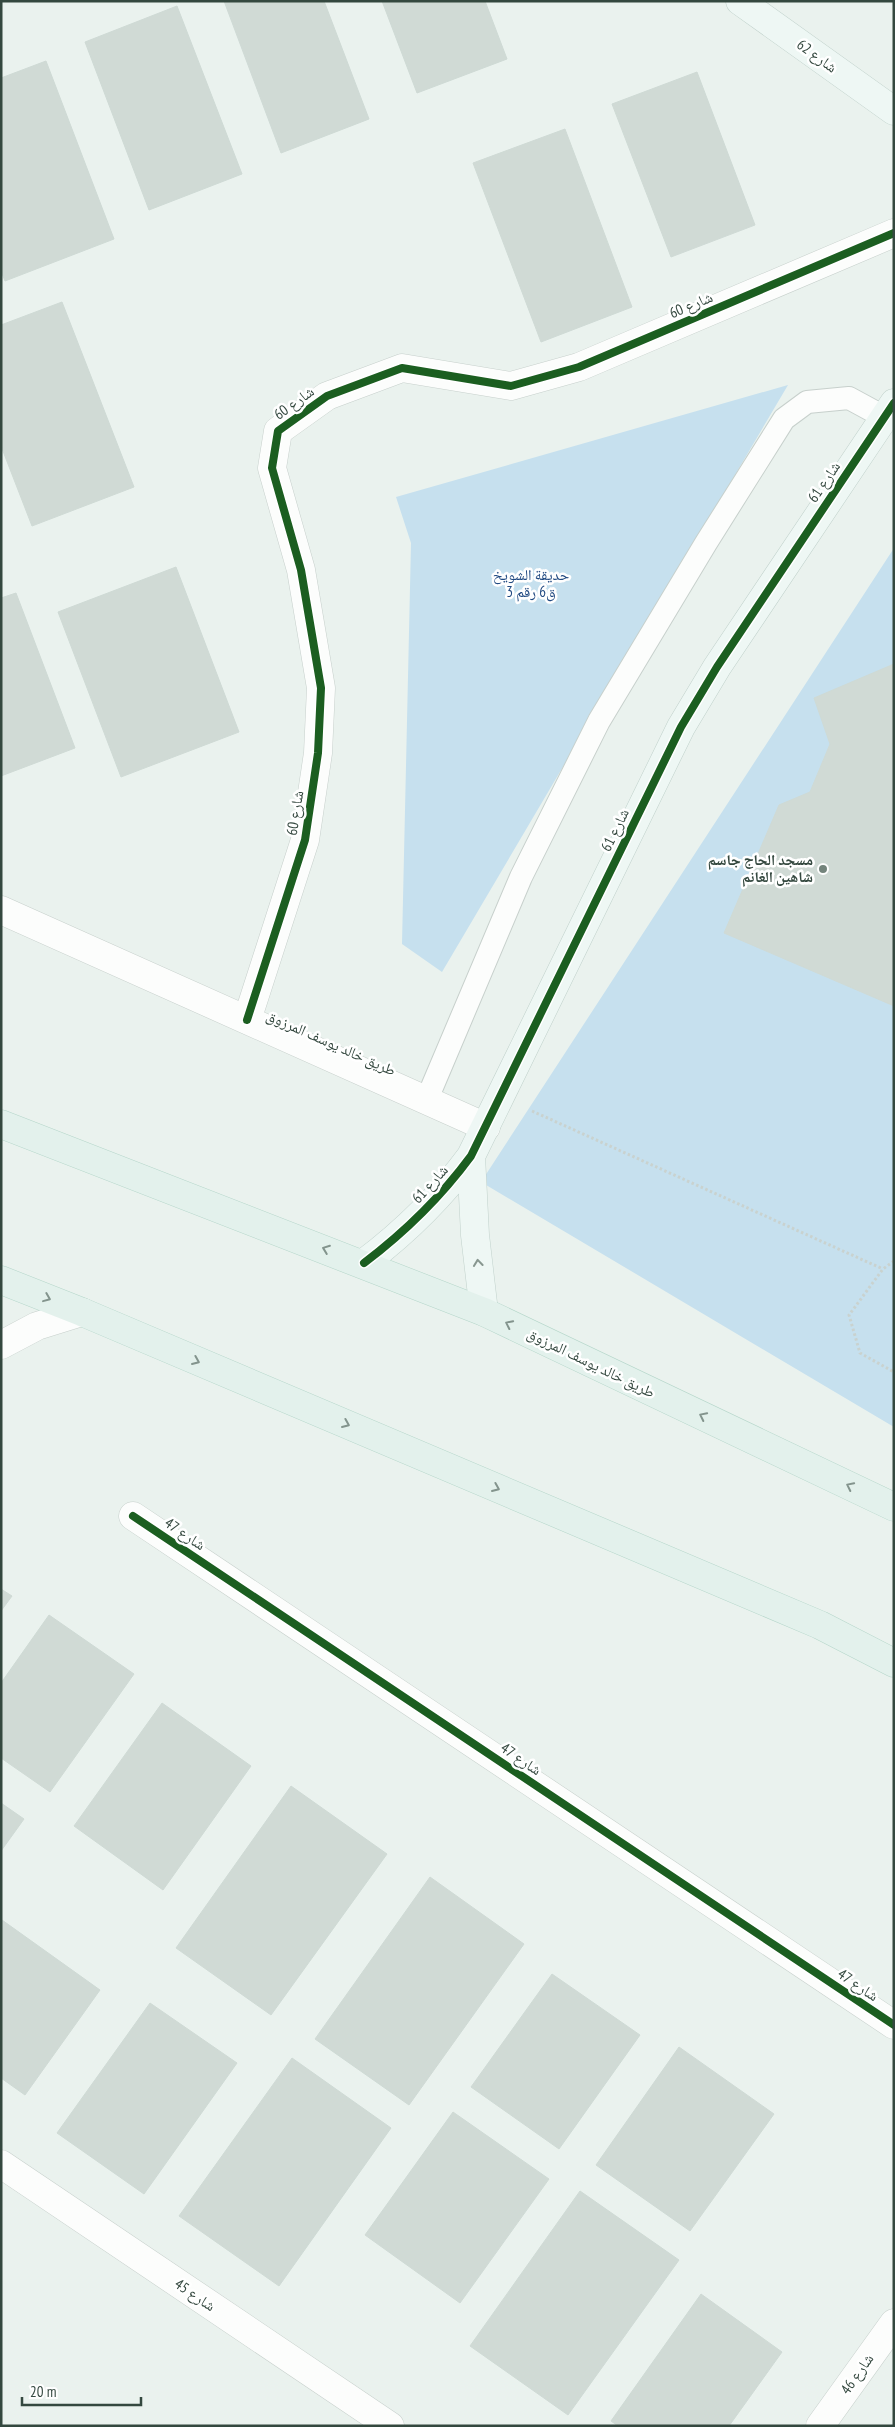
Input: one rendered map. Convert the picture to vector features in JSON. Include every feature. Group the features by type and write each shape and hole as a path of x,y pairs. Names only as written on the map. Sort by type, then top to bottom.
{"main road":[{"name":"طريق خالد يوسف المرزوق","path":"1,1124 364,1263 484,1312 894,1507"},
{"path":"1,1280 82,1312 820,1625 894,1663"}],"street":[{"name":"شارع 62","path":"740,1 894,112"},
{"name":"شارع 60","path":"246,1020 305,840 318,753 321,688 301,570 272,468 278,431 327,396 402,368 511,386 579,367 894,233"},
{"name":"شارع 61","path":"364,1263 394,1240 422,1214 448,1187 471,1156 681,726 717,667 889,410"},
{"name":"طريق خالد يوسف المرزوق","path":"1,910 486,1127"},
{"name":"شارع 61","path":"471,1156 475,1234 484,1312"},
{"path":"1,1345 37,1326 82,1312"},
{"name":"شارع 47","path":"133,1516 894,2025"},
{"name":"شارع 45","path":"1,2164 390,2426"},
{"name":"شارع 46","path":"820,2426 894,2323"}],"lane":[{"path":"426,1099 521,877 599,721 784,418 807,402 849,398 889,410"}],"path":[{"path":"500,1097 883,1269"},
{"path":"894,1261 883,1269 849,1315 860,1352 894,1372"}],"green space":[{"name":"حديقة الشويخ ق6 رقم 3","path":"788,385 442,972 402,944 411,543 396,497"},
{"path":"894,548 894,1427 481,1182"}],"building":[{"path":"224,1 324,1 369,119 281,153"},
{"path":"382,1 485,1 507,59 417,93"},
{"path":"177,6 242,174 149,210 85,42"},
{"path":"46,61 114,239 5,281 1,271 1,78"},
{"path":"697,72 755,225 671,257 612,104"},
{"path":"565,129 632,307 541,342 473,163"},
{"path":"62,302 134,487 32,526 1,446 1,325"},
{"path":"176,567 239,732 121,777 58,612"},
{"path":"16,593 75,748 1,776 1,598"},
{"name":"مسجد الحاج جاسم شاهين الغانم","path":"894,664 894,1006 724,933 779,805 810,792 830,744 814,698"},
{"path":"1,1589 12,1596 1,1611"},
{"path":"49,1615 134,1674 50,1792 1,1758 1,1683"},
{"path":"162,1703 251,1766 163,1890 74,1826"},
{"path":"291,1786 387,1854 271,2015 176,1948"},
{"path":"1,1803 24,1819 1,1851"},
{"path":"430,1877 524,1944 409,2105 315,2039"},
{"path":"2,1920 100,1990 25,2095 1,2078"},
{"path":"552,1974 640,2035 559,2149 471,2087"},
{"path":"150,2003 237,2063 144,2194 57,2133"},
{"path":"679,2047 774,2114 690,2231 596,2165"},
{"path":"292,2058 391,2128 279,2286 179,2216"},
{"path":"453,2112 549,2179 460,2303 365,2235"},
{"path":"580,2191 679,2260 568,2415 470,2346"},
{"path":"701,2294 782,2352 729,2426 618,2426 611,2421"}],"cycle path":[{"path":"247,1020 305,840 318,753 321,688 301,570 272,468 278,431 327,396 402,368 511,386 579,367 894,233"},
{"path":"364,1263 421,1214 471,1156 681,727 717,667 894,403"},
{"path":"133,1516 894,2025"}],"place":[{"name":"مسجد الحاج جاسم شاهين الغانم","path":"823,869"}]}
